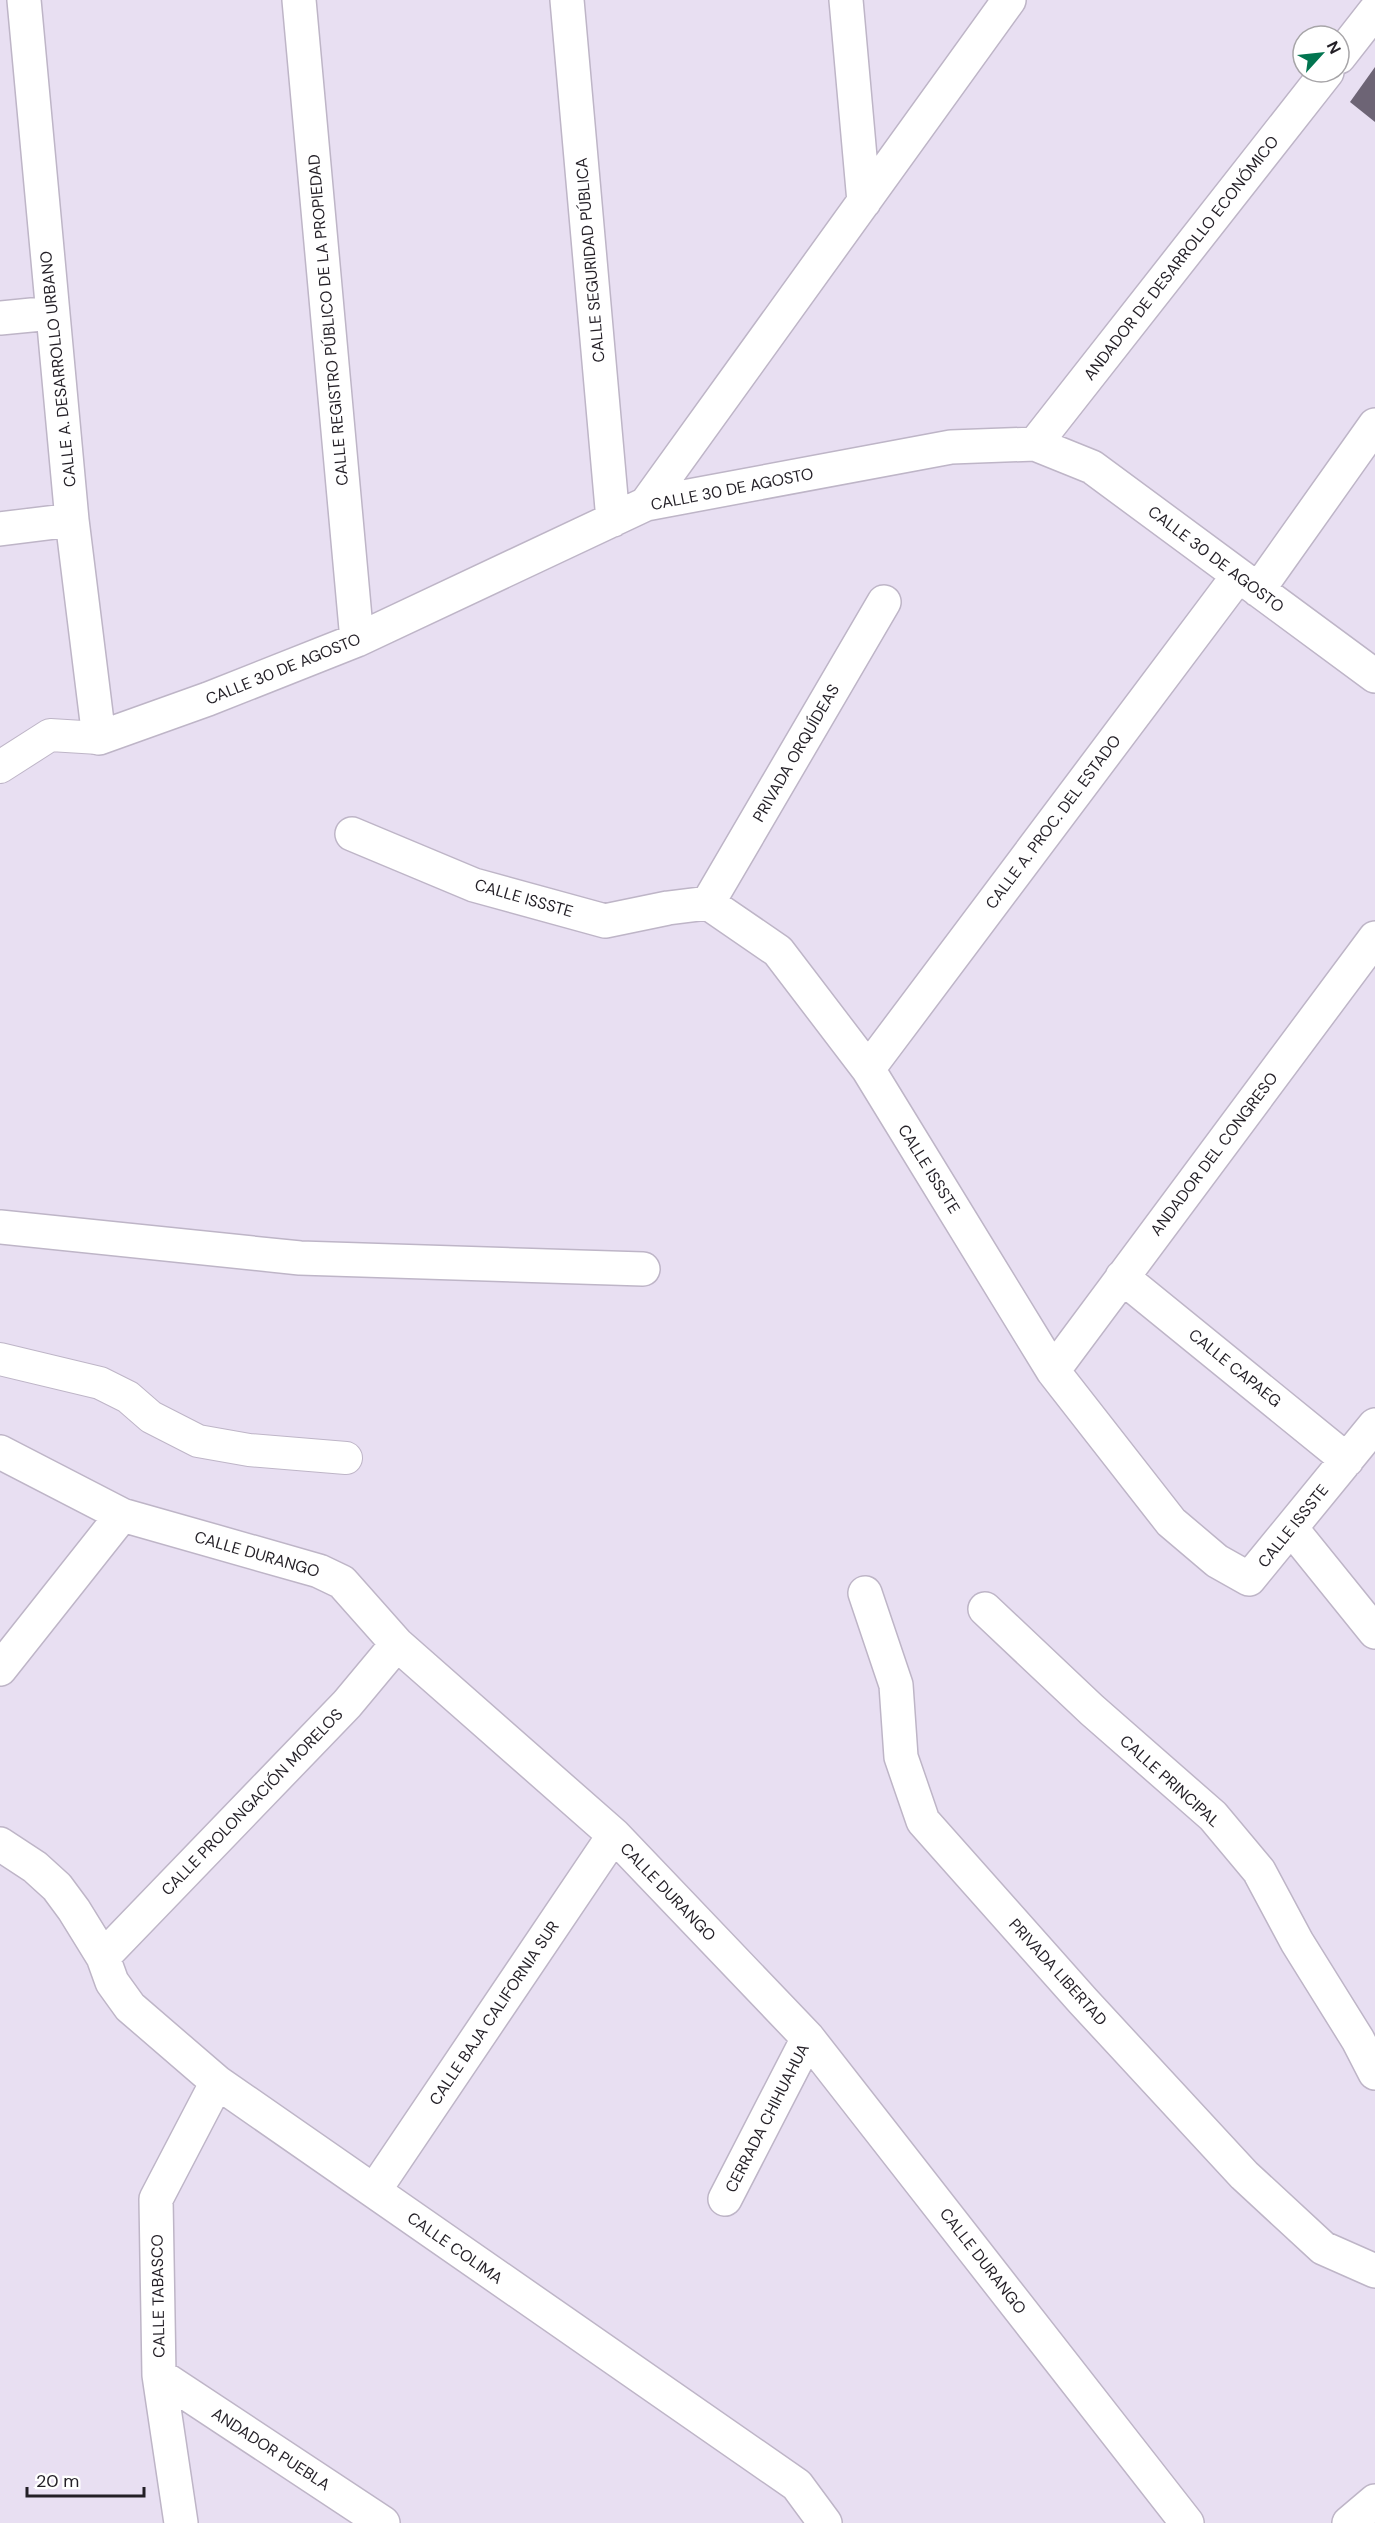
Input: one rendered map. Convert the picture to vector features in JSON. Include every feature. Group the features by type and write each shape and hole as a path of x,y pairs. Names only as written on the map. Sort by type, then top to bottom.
{"street":[{"name":"CALLE A. DESARROLLO URBANO","path":"24,0 72,520 99,738"},
{"name":"CALLE REGISTRO PÚBLICO DE LA PROPIEDAD","path":"299,0 357,640"},
{"name":"CALLE SEGURIDAD PÚBLICA","path":"567,0 613,520"},
{"path":"846,0 864,202"},
{"path":"646,504 1009,0"},
{"path":"1351,42 1375,11"},
{"name":"ANDADOR DE DESARROLLO ECONÓMICO","path":"1035,444 1318,84"},
{"path":"0,318 52,314"},
{"name":"CALLE A. PROC. DEL ESTADO","path":"868,1069 1248,583 1375,425"},
{"name":"CALLE 30 DE AGOSTO","path":"0,767 4,762 50,735 99,738 208,699 357,640 646,504 951,447 1035,444 1092,467 1375,676"},
{"path":"0,529 72,520"},
{"name":"PRIVADA ORQUÍDEAS","path":"708,903 884,602"},
{"name":"CALLE ISSSTE","path":"352,834 474,885 606,921 668,908 708,903 778,951 868,1069 1053,1371 1172,1522 1217,1561 1249,1579 1375,1425"},
{"name":"ANDADOR DEL CONGRESO","path":"1053,1371 1375,938"},
{"path":"0,1227 300,1258 643,1269"},
{"name":"CALLE CAPAEG","path":"1122,1277 1347,1460"},
{"path":"0,1359 100,1383 128,1397 151,1417 198,1441 249,1450 346,1458"},
{"name":"CALLE DURANGO","path":"0,1452 122,1515 320,1571 342,1582 397,1644 614,1835 808,2038 1187,2523"},
{"path":"0,1668 122,1515"},
{"path":"1291,1528 1375,1632"},
{"name":"PRIVADA LIBERTAD","path":"865,1593 896,1685 901,1757 923,1821 1083,2001 1244,2175 1323,2248 1375,2271"},
{"name":"CALLE PRINCIPAL","path":"985,1609 1092,1710 1213,1816 1259,1871 1297,1942 1358,2040 1375,2073"},
{"name":"CALLE PROLONGACIÓN MORELOS","path":"103,1957 347,1704 397,1644"},
{"name":"CALLE BAJA CALIFORNIA SUR","path":"374,2191 614,1835"},
{"name":"CALLE COLIMA","path":"0,1844 35,1868 57,1887 103,1957 112,1982 130,2007 217,2082 797,2485 825,2523"},
{"name":"CERRADA CHIHUAHUA","path":"725,2199 808,2038"},
{"name":"CALLE TABASCO","path":"182,2523 159,2375 156,2199 217,2082"},
{"name":"ANDADOR PUEBLA","path":"159,2375 383,2523"},
{"path":"1349,2523 1375,2501"}],"building":[{"path":"1375,67 1375,122 1350,102"}]}
